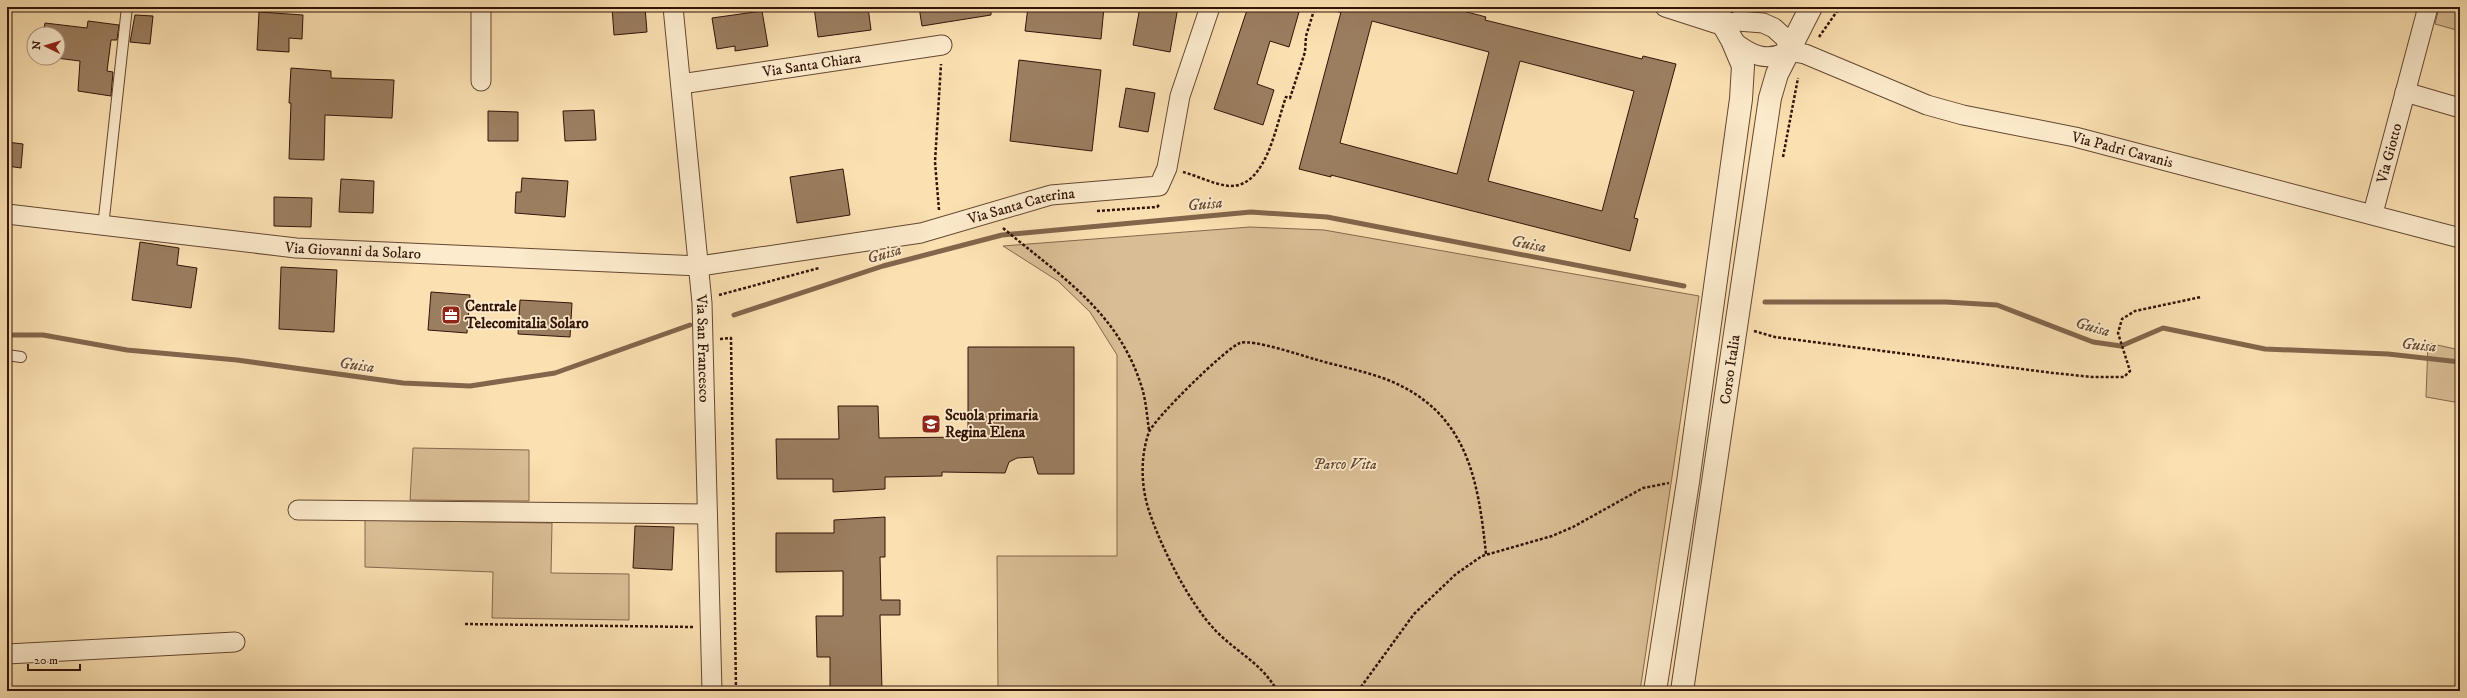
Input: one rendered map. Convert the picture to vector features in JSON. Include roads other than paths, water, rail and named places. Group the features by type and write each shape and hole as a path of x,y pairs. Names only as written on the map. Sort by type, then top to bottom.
{"street":[{"path":"481,7 481,81"},
{"name":"Via San Francesco","path":"673,7 700,266 712,691"},
{"name":"Via Santa Caterina","path":"700,266 942,229 1051,195 1158,195 1167,168 1180,96 1210,7"},
{"path":"1665,7 1724,24 1738,21 1763,24 1774,28 1786,39 1796,52 1780,56 1760,56 1751,54 1724,24"},
{"name":"Corso Italia","path":"1682,691 1770,98 1777,74 1796,52 1811,7"},
{"name":"Via Giotto","path":"2373,214 2428,7"},
{"name":"Corso Italia","path":"1655,691 1688,482 1741,99 1743,66 1724,24"},
{"name":"Via Santa Chiara","path":"681,84 942,45"},
{"name":"Via Padri Cavanis","path":"1796,52 1927,105 1963,115 2075,137 2460,238"},
{"path":"2405,92 2460,108"},
{"name":"Via Giovanni da Solaro","path":"7,214 103,227 296,248 700,266"},
{"path":"298,510 707,514"},
{"path":"7,654 235,642"}],"lane":[{"path":"103,227 127,7"},
{"path":"7,355 21,357"}],"waterway":[{"name":"Guisa","path":"734,315 883,266 1002,235 1251,212 1327,217 1684,286"},
{"name":"Guisa","path":"1765,302 1946,302 1997,305 2093,342 2121,346 2163,328 2265,349 2388,354 2460,362"},
{"name":"Guisa","path":"13,335 43,335 127,350 237,360 403,383 470,386 555,373 690,325"}],"place":[{"name":"Centrale Telecomitalia Solaro","path":"451,315"},
{"name":"Scuola primaria Regina Elena","path":"931,424"}],"park label":[{"name":"Parco Vita","path":"1345,464"}]}
